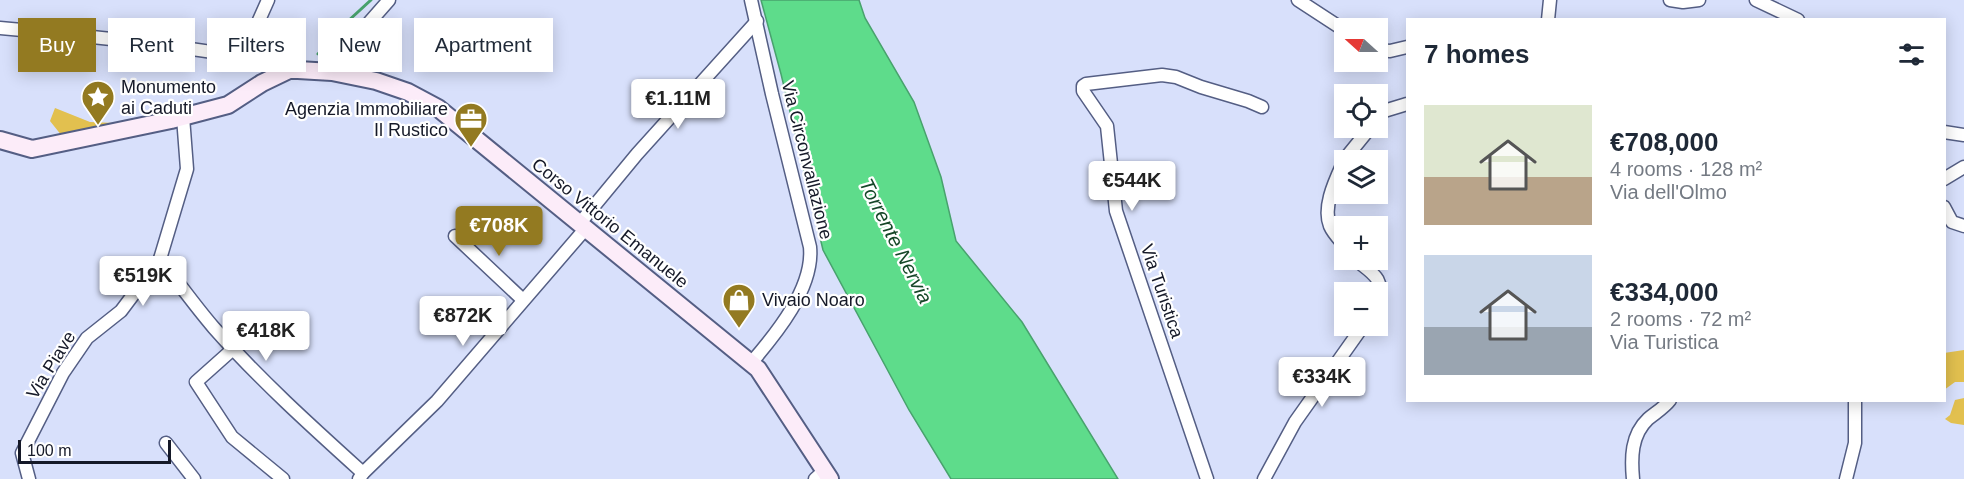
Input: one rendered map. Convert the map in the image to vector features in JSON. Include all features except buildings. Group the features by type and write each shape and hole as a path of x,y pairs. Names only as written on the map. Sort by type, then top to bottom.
{"main road":[{"path":"0,140 32,149 183,117 228,105 281,72"},
{"name":"Corso Vittorio Emanuele","path":"332,72 392,85 438,108 751,363 758,369 822,477"}],"street":[{"path":"260,18 268,0"},
{"path":"373,18 389,0"},
{"name":"Via Circonvallazione","path":"751,0 771,94 812,259 801,292 774,335 751,363"},
{"path":"1298,0 1334,23"},
{"path":"1548,18 1550,0"},
{"path":"1671,0 1683,2 1699,0"},
{"path":"1756,0 1794,18"},
{"path":"160,259 212,326 233,349 361,476 437,401 583,226 637,153 757,21"},
{"path":"0,28 207,52"},
{"path":"1388,51 1406,47"},
{"name":"Via Turistica","path":"1208,479 1116,211 1107,126 1083,91 1083,86 1162,75 1176,77 1201,87 1248,100 1262,107"},
{"path":"1388,110 1406,105"},
{"name":"Via Piave","path":"28,479 22,453 63,373 87,338 121,311 160,259 186,169 183,117"},
{"path":"1946,132 1964,135"},
{"path":"1353,150 1362,138"},
{"path":"1946,178 1964,167"},
{"path":"1334,185 1329,205 1329,224 1334,231"},
{"path":"1946,211 1952,222 1964,226"},
{"path":"455,236 523,300"},
{"path":"1368,270 1380,282"},
{"path":"1264,479 1295,422 1356,336"},
{"path":"233,349 196,382 232,437 284,479"},
{"path":"1634,479 1631,458 1637,434 1642,425 1668,402"},
{"path":"1846,479 1855,443 1855,402"},
{"path":"166,443 194,479"}],"shaded area":[{"path":"55,108 90,122 115,123 116,126 62,136 50,121"},
{"path":"1964,350 1964,382 1955,382 1946,389 1946,353"},
{"path":"1964,398 1964,425 1951,423 1945,419 1950,415 1955,400"}],"water":[{"name":"Torrente Nervia","path":"761,0 859,0 865,18 914,102 941,177 956,241 1022,322 1118,479 951,479 909,410 823,250"}],"waterway":[{"path":"351,18 371,0"}],"place":[{"name":"Monumento ai Caduti","path":"98,126"},
{"name":"Agenzia Immobiliare Il Rustico","path":"471,148"},
{"name":"Vivaio Noaro","path":"739,329"}]}
